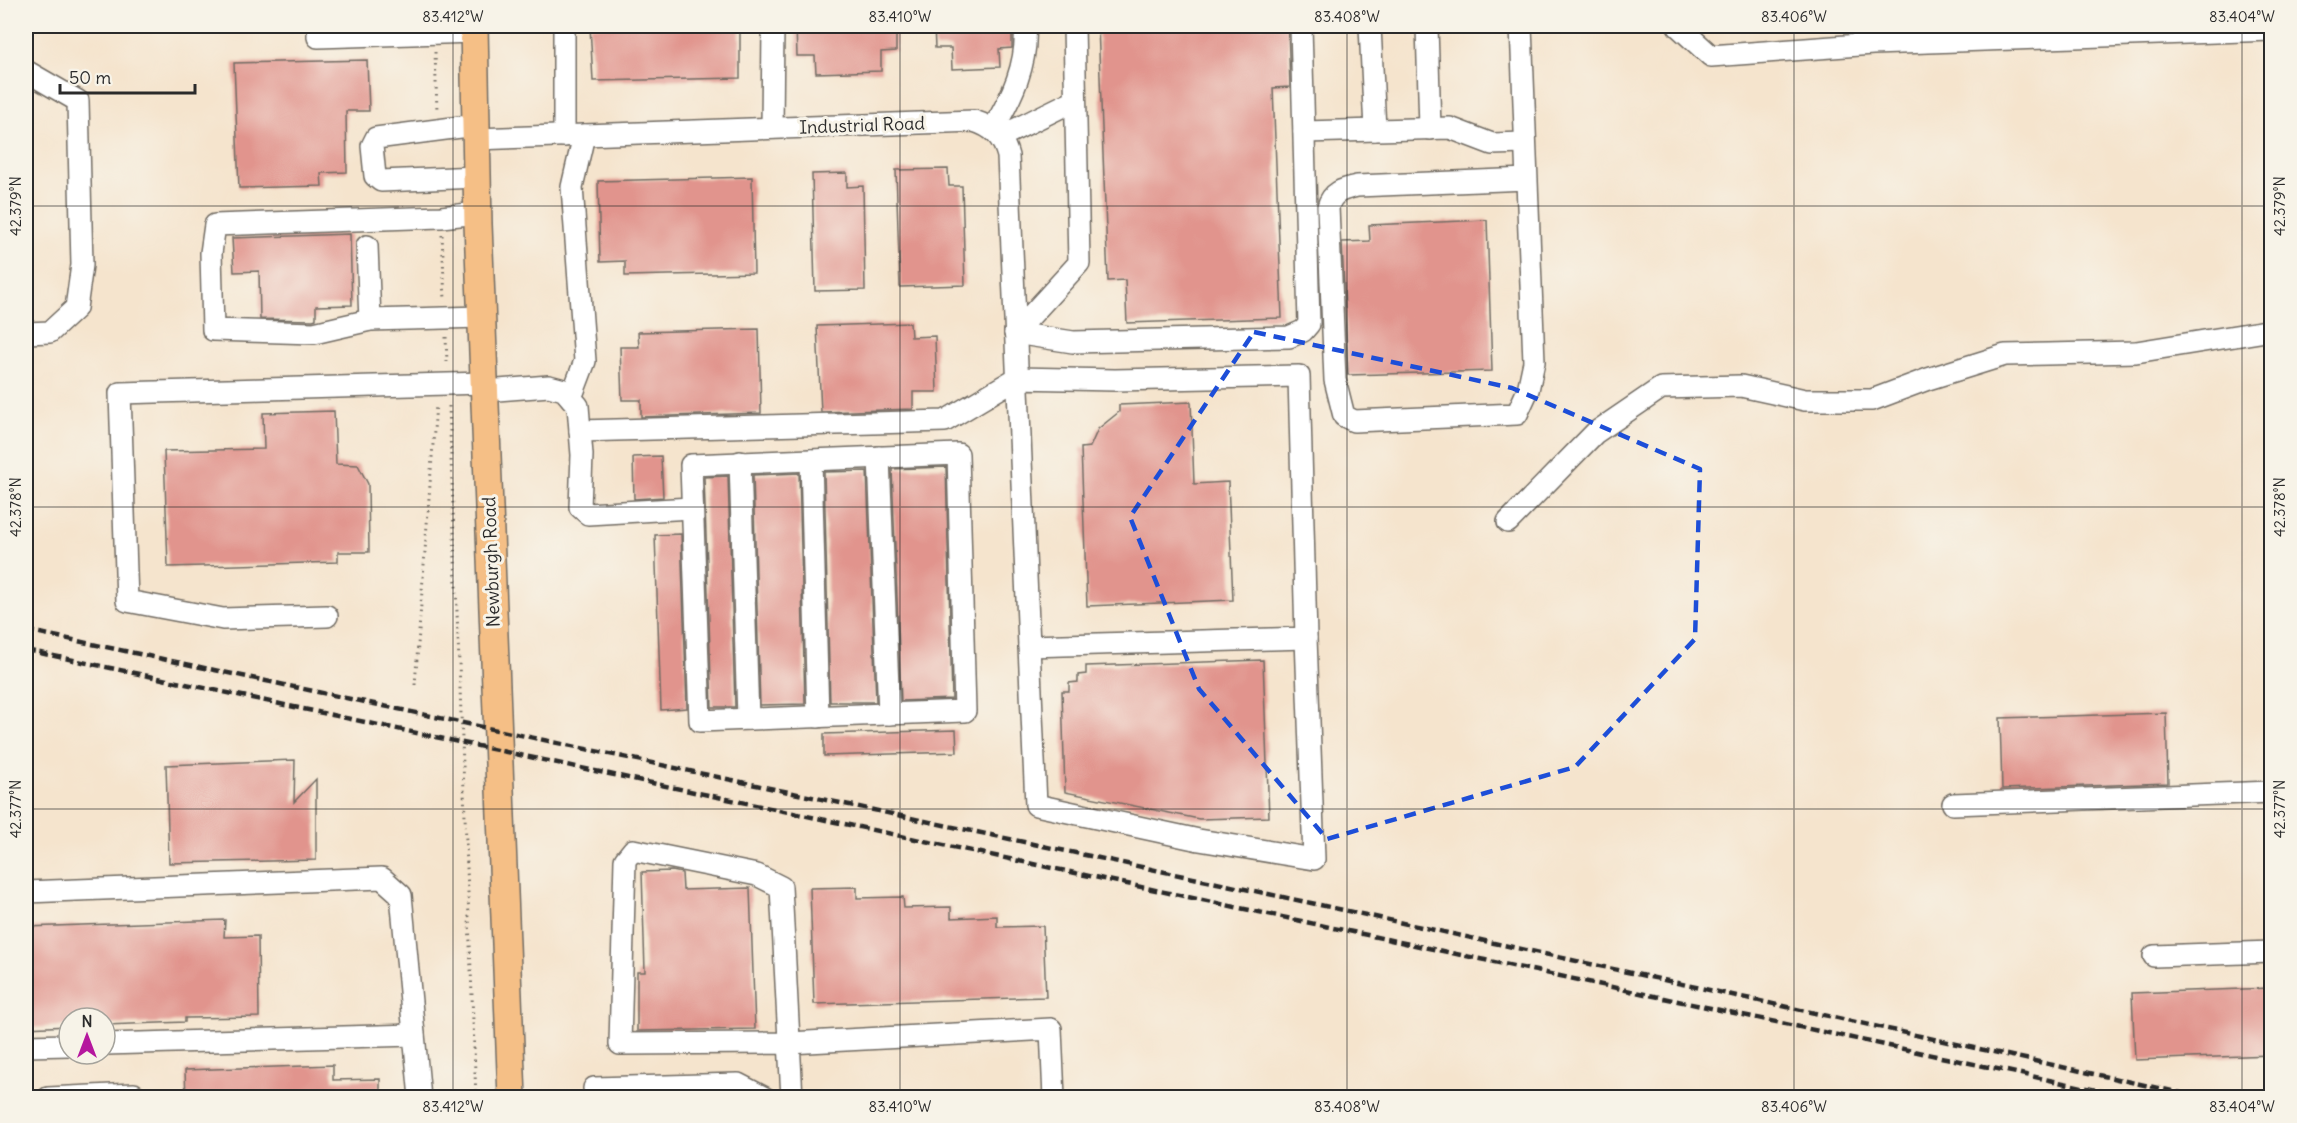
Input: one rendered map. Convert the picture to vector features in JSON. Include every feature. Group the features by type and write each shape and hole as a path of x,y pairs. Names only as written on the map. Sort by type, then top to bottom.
{"main road":[{"name":"Newburgh Road","path":"474,28 484,387 512,1098"}],"street":[{"path":"564,26 574,135 572,187 585,360 571,398"},
{"path":"772,26 772,128"},
{"path":"580,431 945,421 1017,378 1115,380 1299,376 1314,859 1199,840 1036,805 1029,646 1017,378 1015,333 1008,156 997,133 1013,94 1027,46 1025,26"},
{"path":"1015,333 1079,263 1074,26"},
{"path":"1015,333 1073,342 1289,337 1303,331 1309,324 1301,26"},
{"path":"1370,26 1375,130"},
{"path":"1427,26 1430,129"},
{"path":"1521,26 1525,143 1527,179 1534,362 1528,390 1517,414 1354,421 1344,416 1335,380 1328,207 1331,197 1342,189 1357,186 1527,179"},
{"path":"1678,26 1711,56 1873,44 2271,30"},
{"path":"318,31 474,28"},
{"path":"26,71 78,101 82,265 76,308 50,332 26,333"},
{"path":"997,133 1075,100"},
{"name":"Industrial Road","path":"477,177 381,181 375,176 372,146 376,138 476,132 574,135 974,121 997,133"},
{"path":"1304,132 1450,128 1492,144 1525,143"},
{"path":"478,213 441,217 215,225 211,254 213,330 314,333 370,320 482,317"},
{"path":"367,246 370,320"},
{"path":"1508,522 1595,434 1661,388 1741,386 1805,400 1872,400 1928,379 2005,355 2136,352 2271,330"},
{"path":"327,616 223,619 127,600 120,393 439,384 484,387 549,386 564,390 578,406 580,507 588,514 691,508"},
{"path":"958,454 966,711 700,721 691,465 740,462 958,454"},
{"path":"879,457 889,714"},
{"path":"811,460 818,717"},
{"path":"740,462 748,719"},
{"path":"1029,646 1306,638"},
{"path":"1953,804 2271,792"},
{"path":"792,1098 789,1043 781,887 757,875 633,850 626,860 620,1044 789,1043 1051,1029 1054,1098"},
{"path":"26,892 382,878 401,895 420,1098"},
{"path":"2154,956 2271,952"},
{"path":"117,1044 414,1035"},
{"path":"26,1046 57,1045"},
{"path":"595,1098 594,1088 738,1084 765,1098"},
{"path":"48,1098 134,1094 134,1098"}],"path":[{"path":"415,685 439,384"},
{"path":"449,406 476,1098"}],"highlighted area":[{"path":"1254,332 1512,388 1700,469 1695,639 1575,767 1327,839 1199,689 1130,517"}],"building":[{"path":"590,26 740,26 740,78 593,81"},
{"path":"796,26 896,26 896,51 881,52 881,71 816,73 815,56 797,56"},
{"path":"934,26 1012,26 1012,48 999,49 1000,67 952,69 951,48 935,48"},
{"path":"1098,26 1288,26 1290,87 1273,88 1282,318 1127,323 1125,280 1108,281"},
{"path":"367,60 369,111 346,111 347,172 321,173 322,186 239,188 234,63"},
{"path":"948,169 949,186 962,186 965,285 900,287 896,170"},
{"path":"847,173 847,187 863,186 865,290 815,291 812,174"},
{"path":"752,177 754,273 625,276 625,261 600,262 598,181"},
{"path":"1487,220 1492,371 1348,375 1342,242 1370,241 1369,225"},
{"path":"350,234 352,305 316,306 316,319 313,320 260,319 259,271 234,272 232,238"},
{"path":"910,323 911,337 935,336 937,392 913,392 913,409 821,412 817,326"},
{"path":"759,329 761,413 641,417 641,400 622,400 620,347 639,347 638,332"},
{"path":"1191,402 1194,484 1228,482 1233,600 1087,606 1081,448 1090,447 1098,429 1119,412 1119,405"},
{"path":"334,411 336,464 358,465 368,484 369,552 338,552 338,562 168,567 164,451 264,449 263,413"},
{"path":"661,456 663,497 634,499 633,457"},
{"path":"946,467 952,699 901,701 892,469"},
{"path":"867,471 876,702 830,702 824,472"},
{"path":"799,473 805,704 760,705 753,475"},
{"path":"728,476 735,707 712,707 704,477"},
{"path":"681,534 687,708 661,710 655,535"},
{"path":"1263,660 1269,817 1199,819 1065,792 1062,691 1069,691 1069,683 1078,682 1078,675 1086,674 1086,666"},
{"path":"2166,713 2168,783 2002,789 2000,718"},
{"path":"956,730 957,752 824,756 824,734"},
{"path":"295,760 294,802 316,779 316,860 169,863 166,765"},
{"path":"642,872 682,873 683,890 750,888 755,1029 637,1031 637,972 645,972"},
{"path":"857,887 857,898 903,897 904,908 951,907 951,918 997,916 997,927 1043,926 1046,997 814,1004 810,888"},
{"path":"225,920 224,937 258,936 259,1017 185,1018 185,1022 117,1025 117,1006 57,1006 57,1027 26,1028 26,927"},
{"path":"2271,988 2271,1055 2135,1060 2132,993"},
{"path":"333,1065 333,1080 380,1079 380,1098 186,1098 185,1070"}],"railway":[{"path":"26,630 1311,903 2204,1098"},
{"path":"26,650 2134,1098"}]}
